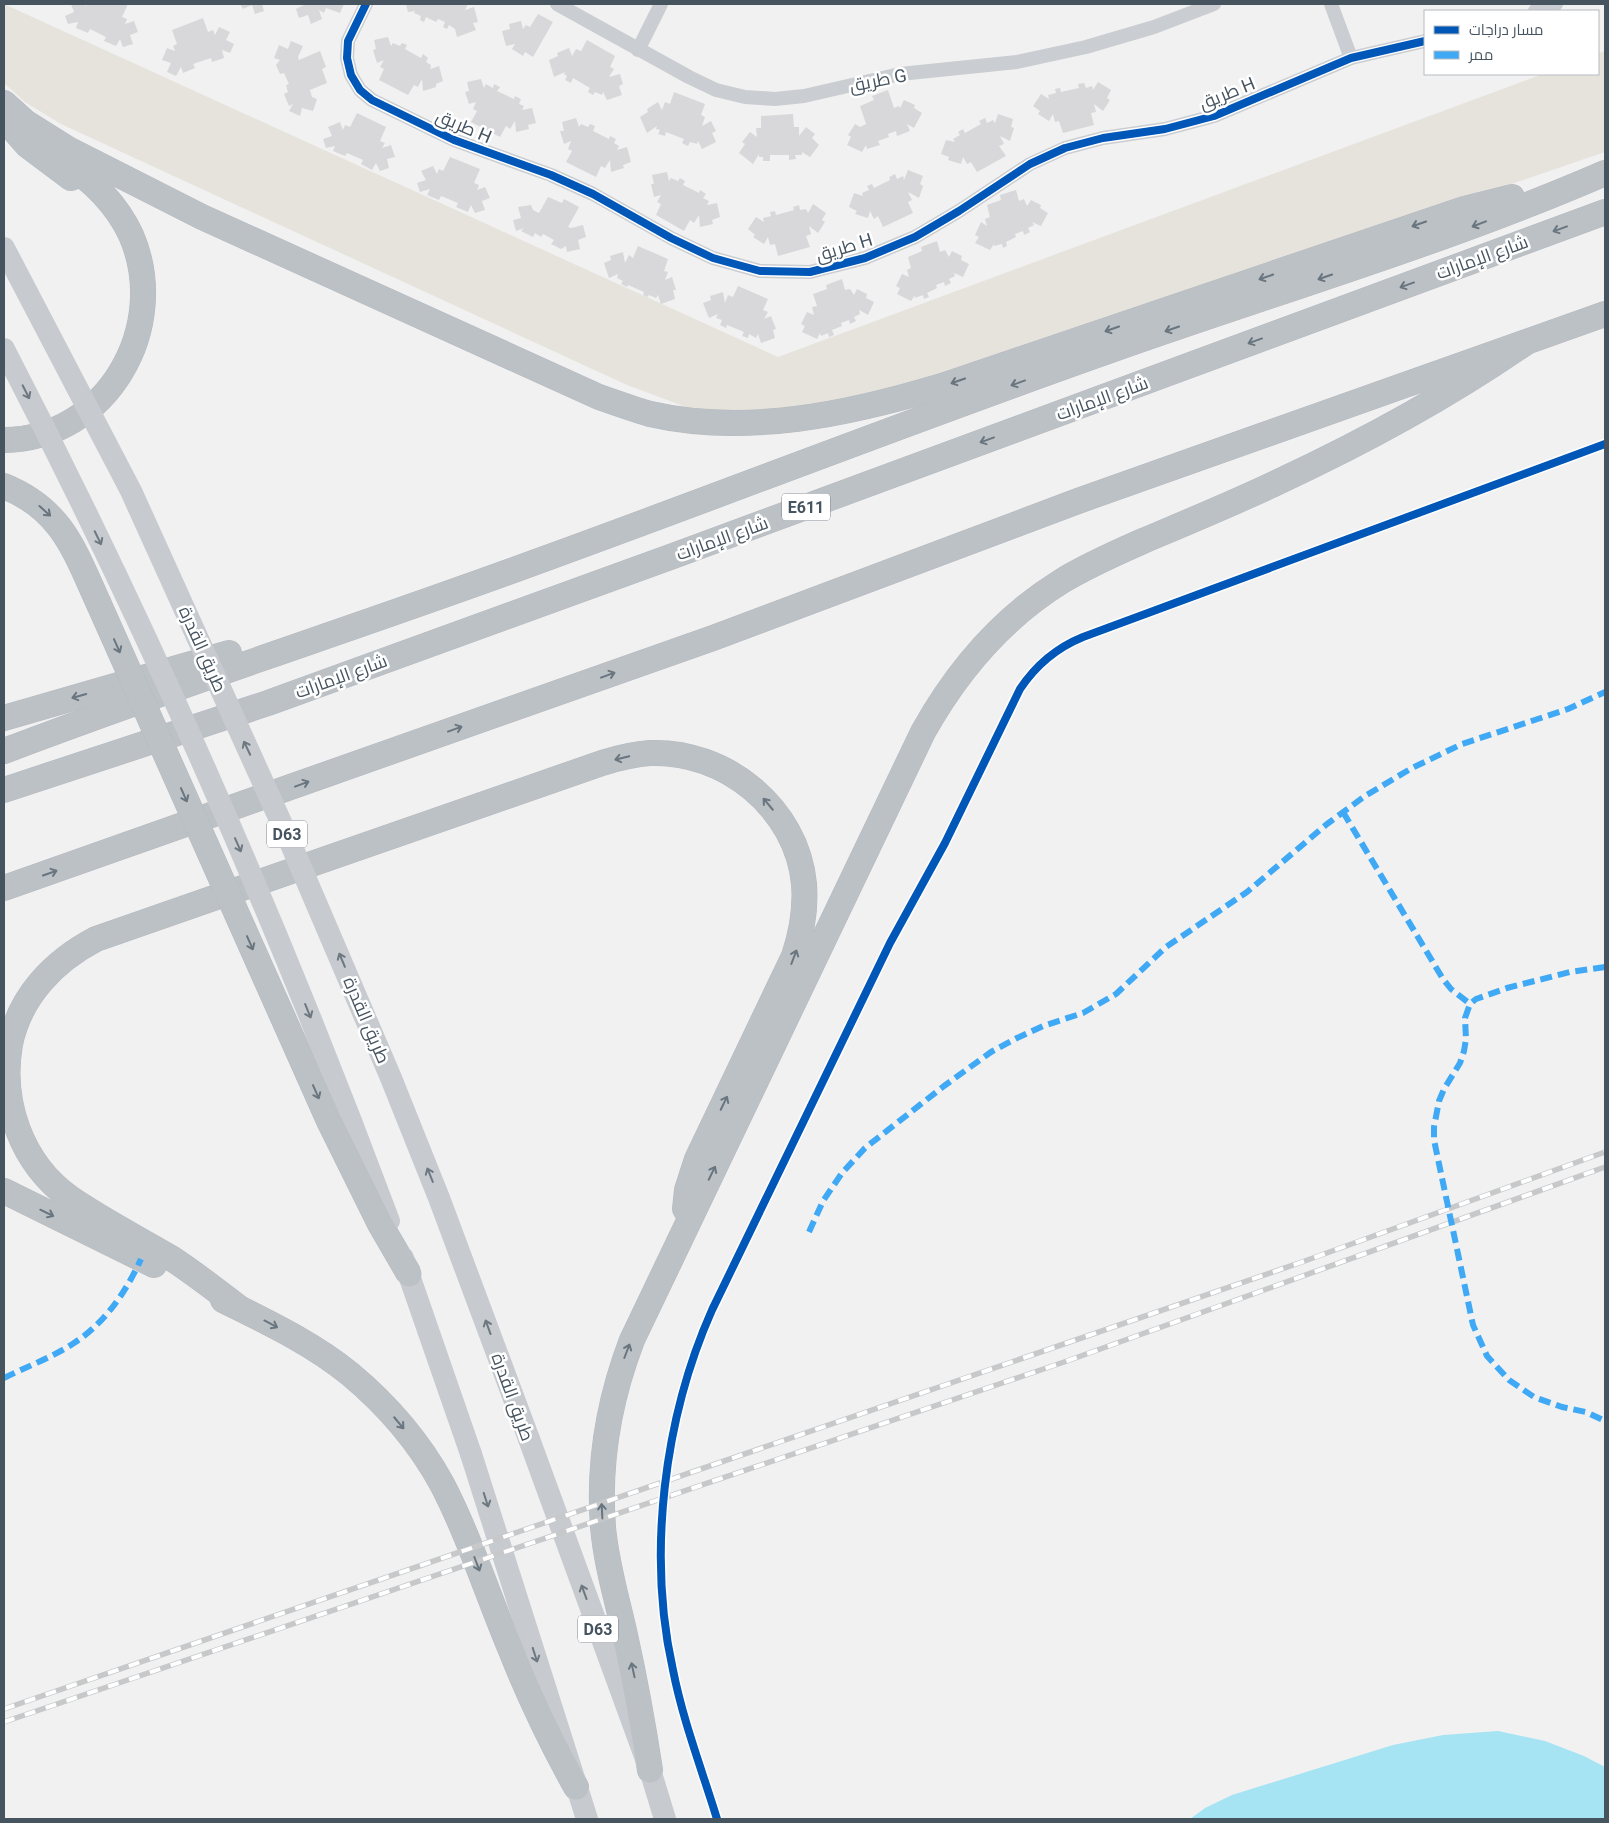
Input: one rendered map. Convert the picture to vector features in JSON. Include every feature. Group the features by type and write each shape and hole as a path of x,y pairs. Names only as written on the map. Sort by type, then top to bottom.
{"highway":[{"path":"4,114 25,122 46,136 113,173 202,217 582,389 627,407 651,414 709,422 738,423 788,420 834,414 888,402 961,380 1464,209 1512,196 1568,189"},
{"path":"4,114 27,144 68,176 97,204 111,225 122,248 129,283 126,319 121,336 104,368 93,382 72,400 49,413 33,420 4,424"},
{"path":"4,114 87,179 112,204 126,226 137,251 143,285 141,321 130,357 120,374 96,403 65,424 47,432 29,438 4,440"},
{"path":"4,751 82,721 544,560 877,435 1114,349 1467,229 1605,173"},
{"name":"شارع الإمارات","path":"4,790 277,700 1605,212"},
{"path":"4,888 704,641 1078,500 1605,314"},
{"path":"650,1770 638,1694 607,1555 602,1519 602,1473 608,1418 622,1365 632,1340 923,732 940,702 982,648 1007,623 1033,601 1062,581 1092,564 1277,483 1353,445 1452,392 1524,343"},
{"path":"4,486 34,502 59,525 73,547 329,1122 363,1190 409,1274"},
{"path":"4,718 242,649 470,568 544,560"},
{"path":"238,1307 189,1270 70,1198 43,1174 32,1159 23,1144 14,1119 8,1093 7,1075 11,1039 26,1003 36,987 48,972 63,959 96,939 602,763 626,756 650,753 675,754 699,759 722,768 743,781 762,797 777,814 790,836 799,859 804,883 802,932 794,956 697,1159 687,1190 684,1232"},
{"path":"4,1191 238,1307 312,1346 350,1374 385,1407 415,1443 441,1483 462,1525 524,1682 576,1787"}],"main road":[{"name":"طريق القدرة","path":"4,248 131,491 342,959 421,1152 485,1318 650,1770 665,1819"},
{"name":"D63","path":"4,349 58,454 136,618 240,848 329,1064 409,1274 471,1454 576,1787 588,1819"}],"street":[{"name":"طريق H","path":"366,4 348,41 347,58 351,75 360,90 372,100 454,140 551,175 593,194 671,238 713,258 760,272 810,272 865,258 915,237 959,211 1030,164 1065,148 1103,138 1191,124 1351,58 1424,41"},
{"name":"طريق G","path":"557,4 638,50 716,90 745,97 775,99 804,96 900,74 1017,62 1077,49 1154,27 1214,4"},
{"path":"638,50 662,4"},
{"path":"1331,4 1351,58"},
{"path":"1538,10 1556,4"}],"sand":[{"path":"4,4 778,357 1540,75 1599,75 1599,53 1605,51 1605,152 854,409 729,416 686,407 627,385 61,124 25,102 4,83"}],"water":[{"path":"1498,1731 1545,1741 1584,1756 1605,1767 1605,1819 1190,1819 1205,1808 1232,1795 1393,1745 1443,1735"}],"building":[{"path":"71,4 84,4 86,6 87,4 128,4 122,17 127,19 125,24 134,21 138,32 130,35 133,44 123,47 120,39 116,46 104,41 106,37 90,29 88,33 76,28 78,22 68,24 65,16 74,12"},
{"path":"240,4 262,4 264,11 255,14 252,5 243,9"},
{"path":"302,4 344,4 340,13 326,8 324,13 319,10 322,19 311,24 308,15 299,18 296,9 304,5"},
{"path":"406,4 468,4 465,10 474,7 478,22 473,23 476,30 457,37 455,29 449,25 447,29 443,27 445,22 438,19 436,22 426,17 424,22 420,20 421,16 414,13 415,11 408,12"},
{"path":"538,14 553,22 533,57 525,52 523,56 512,49 515,44 506,46 502,31 510,29 509,24 521,21 523,29 526,25 530,27"},
{"path":"203,18 208,32 213,30 215,35 219,27 230,32 226,40 234,44 230,53 222,50 224,58 212,62 211,58 193,64 195,68 183,73 181,67 176,76 167,72 171,63 162,60 167,48 175,51 173,46 177,44 172,30"},
{"path":"388,37 391,46 393,43 400,46 402,43 407,45 405,49 421,58 423,54 428,58 426,62 431,65 430,69 439,66 443,81 436,84 436,87 423,91 422,79 418,87 414,85 408,95 379,80 384,69 380,67 384,60 377,63 373,50 376,49 374,40"},
{"path":"587,40 615,56 610,67 614,69 609,77 620,74 623,84 619,86 622,95 607,100 603,92 602,95 595,92 593,95 588,92 590,88 573,78 571,83 565,80 567,76 564,74 565,72 554,77 549,60 558,56 557,53 569,48 572,56 576,49 581,51"},
{"path":"291,41 303,46 298,57 299,60 320,51 326,67 322,69 327,83 310,90 312,97 317,99 313,111 302,108 300,116 289,111 293,104 289,106 284,94 288,92 286,85 289,84 284,73 280,74 276,65 280,60 274,58 279,45 288,49"},
{"path":"481,79 484,88 486,84 493,88 494,84 500,87 497,91 514,99 515,96 521,99 519,104 524,106 522,110 532,108 536,123 528,125 529,129 516,132 515,121 510,129 506,126 500,137 471,122 477,111 473,109 476,102 469,104 465,92 469,91 467,82"},
{"path":"1098,82 1111,90 1107,98 1110,100 1103,111 1094,104 1096,112 1091,113 1094,125 1063,133 1059,121 1055,122 1053,114 1049,121 1038,114 1040,111 1033,106 1041,94 1049,99 1048,95 1056,93 1055,89 1060,88 1061,92 1079,88 1078,84 1084,83 1086,88 1092,86 1093,90"},
{"path":"888,90 894,108 899,106 900,108 904,100 915,105 914,108 922,113 914,128 907,124 910,131 897,136 896,131 888,134 889,137 878,141 880,145 867,149 866,145 862,152 847,145 851,137 848,135 855,124 860,127 866,124 860,106 874,100 872,96"},
{"path":"674,92 705,104 701,115 705,117 702,126 711,121 716,131 712,133 716,142 702,149 698,141 697,144 690,142 688,146 682,143 684,139 666,132 665,136 658,134 660,130 656,129 657,126 647,133 640,117 648,112 647,109 658,102 662,110 665,102 670,104"},
{"path":"357,113 386,127 380,141 385,143 382,148 391,145 395,157 387,159 389,168 380,171 376,163 372,170 361,164 363,160 347,153 345,156 333,151 335,146 326,148 323,139 332,136 328,127 340,122 343,130 345,125 350,127"},
{"path":"793,114 794,127 799,127 799,136 806,127 815,134 812,138 819,145 810,157 802,152 802,155 795,155 796,159 789,160 789,155 770,155 770,161 763,161 763,157 759,157 759,154 753,164 739,153 745,144 742,142 750,132 757,137 756,128 761,128 761,116"},
{"path":"998,114 1013,119 1011,127 1014,128 1010,141 1000,136 1004,144 999,146 1006,156 977,172 971,162 967,164 963,157 961,164 948,160 949,157 941,154 946,140 955,142 953,139 960,135 958,132 963,129 965,133 981,124 979,121 985,118 987,123 993,120 995,123"},
{"path":"576,118 579,127 581,124 588,127 590,124 595,126 593,131 609,139 610,136 616,139 614,143 619,146 617,150 627,147 631,162 623,165 624,168 611,172 610,160 605,168 601,166 596,177 566,162 572,151 568,149 571,141 564,144 560,131 564,131 562,122"},
{"path":"450,157 480,169 474,183 479,185 477,190 485,187 490,198 482,201 485,210 475,213 471,205 468,212 456,207 458,203 441,196 439,200 427,195 430,189 420,192 417,183 426,180 421,171 433,166 437,174 439,169 443,171"},
{"path":"908,170 923,176 920,184 923,186 919,198 908,192 912,200 908,202 913,213 883,227 878,216 874,219 870,211 868,218 855,214 857,211 849,207 854,193 863,196 862,193 869,190 867,186 872,184 874,188 890,180 889,177 895,174 897,179 903,176 904,180"},
{"path":"667,172 669,181 671,178 678,181 680,178 685,181 683,185 699,193 700,190 706,194 703,198 709,201 707,205 717,203 720,217 712,220 713,224 700,227 699,215 694,223 690,220 684,231 656,215 661,204 657,202 661,195 654,197 651,184 654,184 652,175"},
{"path":"1016,190 1019,201 1024,199 1027,206 1031,200 1041,205 1040,208 1048,213 1041,226 1032,222 1034,225 1028,228 1030,232 1024,235 1023,231 1015,234 1016,237 1006,242 1007,246 1003,248 1002,244 994,246 994,244 990,250 975,243 979,237 975,235 981,222 987,226 985,219 990,217 987,205 1001,200 1000,195"},
{"path":"548,197 562,203 564,199 579,207 568,227 583,225 586,237 578,240 580,249 567,252 566,246 561,249 551,244 554,240 543,234 541,237 535,233 533,237 521,231 524,228 516,231 513,220 521,218 518,207 531,205 533,210 539,213"},
{"path":"813,204 826,213 822,220 825,222 818,233 809,226 811,234 806,236 810,247 778,256 775,244 770,245 768,237 764,244 753,237 755,235 748,229 756,217 764,222 763,218 771,216 770,212 775,211 776,215 794,210 793,207 799,205 800,210 806,209 808,213"},
{"path":"937,241 940,252 945,250 949,257 952,251 962,256 961,260 969,264 963,277 954,273 955,276 949,279 951,283 945,286 944,282 936,285 937,288 927,293 929,297 924,299 923,295 915,298 915,295 911,301 897,294 900,288 896,286 902,274 909,277 907,270 911,268 908,257 922,251 921,247"},
{"path":"638,246 668,259 664,271 668,272 665,280 672,277 676,290 673,290 675,299 661,304 658,295 656,298 649,295 648,297 643,295 644,292 621,284 623,281 617,278 618,274 609,278 604,263 611,260 610,256 623,252 625,263 629,255 633,258"},
{"path":"842,279 845,290 850,289 854,295 857,289 867,294 866,298 874,302 868,315 859,310 860,314 854,317 856,321 850,324 849,320 841,323 842,326 832,330 834,335 829,337 828,333 821,336 820,333 817,339 802,332 805,326 801,324 807,312 814,315 812,307 817,306 813,294 827,289 826,285"},
{"path":"738,286 768,299 763,310 768,312 764,319 771,316 776,329 773,330 775,338 761,343 758,334 756,338 749,334 748,338 742,336 744,332 727,325 726,328 720,325 722,320 716,318 718,314 709,318 703,303 711,300 710,296 723,292 725,303 728,295 733,297"}],"railway":[{"path":"4,1709 1302,1262 1605,1152"},
{"path":"4,1722 1067,1361 1605,1167"}],"marked path":[{"path":"809,1232 823,1201 842,1173 865,1148 944,1086 991,1052 1017,1038 1043,1026 1083,1013 1116,994 1166,947 1247,892 1327,824 1365,796 1412,768 1462,744 1568,709 1605,692"},
{"path":"1343,812 1443,979 1451,989 1470,1004"},
{"path":"1605,967 1570,972 1507,988 1476,999 1470,1004 1465,1018 1466,1039 1464,1051 1460,1063 1439,1101 1434,1127 1434,1140 1473,1325 1487,1356 1509,1380 1534,1397 1562,1407 1586,1412 1605,1421"},
{"path":"4,1378 57,1353 85,1335 113,1306 129,1283 141,1259"}],"cycle path":[{"path":"366,4 348,41 347,58 351,75 360,90 372,100 454,140 551,175 593,194 671,238 713,258 760,271 810,272 865,258 915,237 959,211 1030,164 1065,148 1103,138 1165,129 1214,116 1351,58 1424,41"},
{"path":"717,1819 687,1727 677,1689 665,1626 661,1580 661,1534 665,1487 672,1441 682,1396 695,1352 712,1310 890,943 945,843 1020,689 1047,658 1073,641 1605,444"}]}
